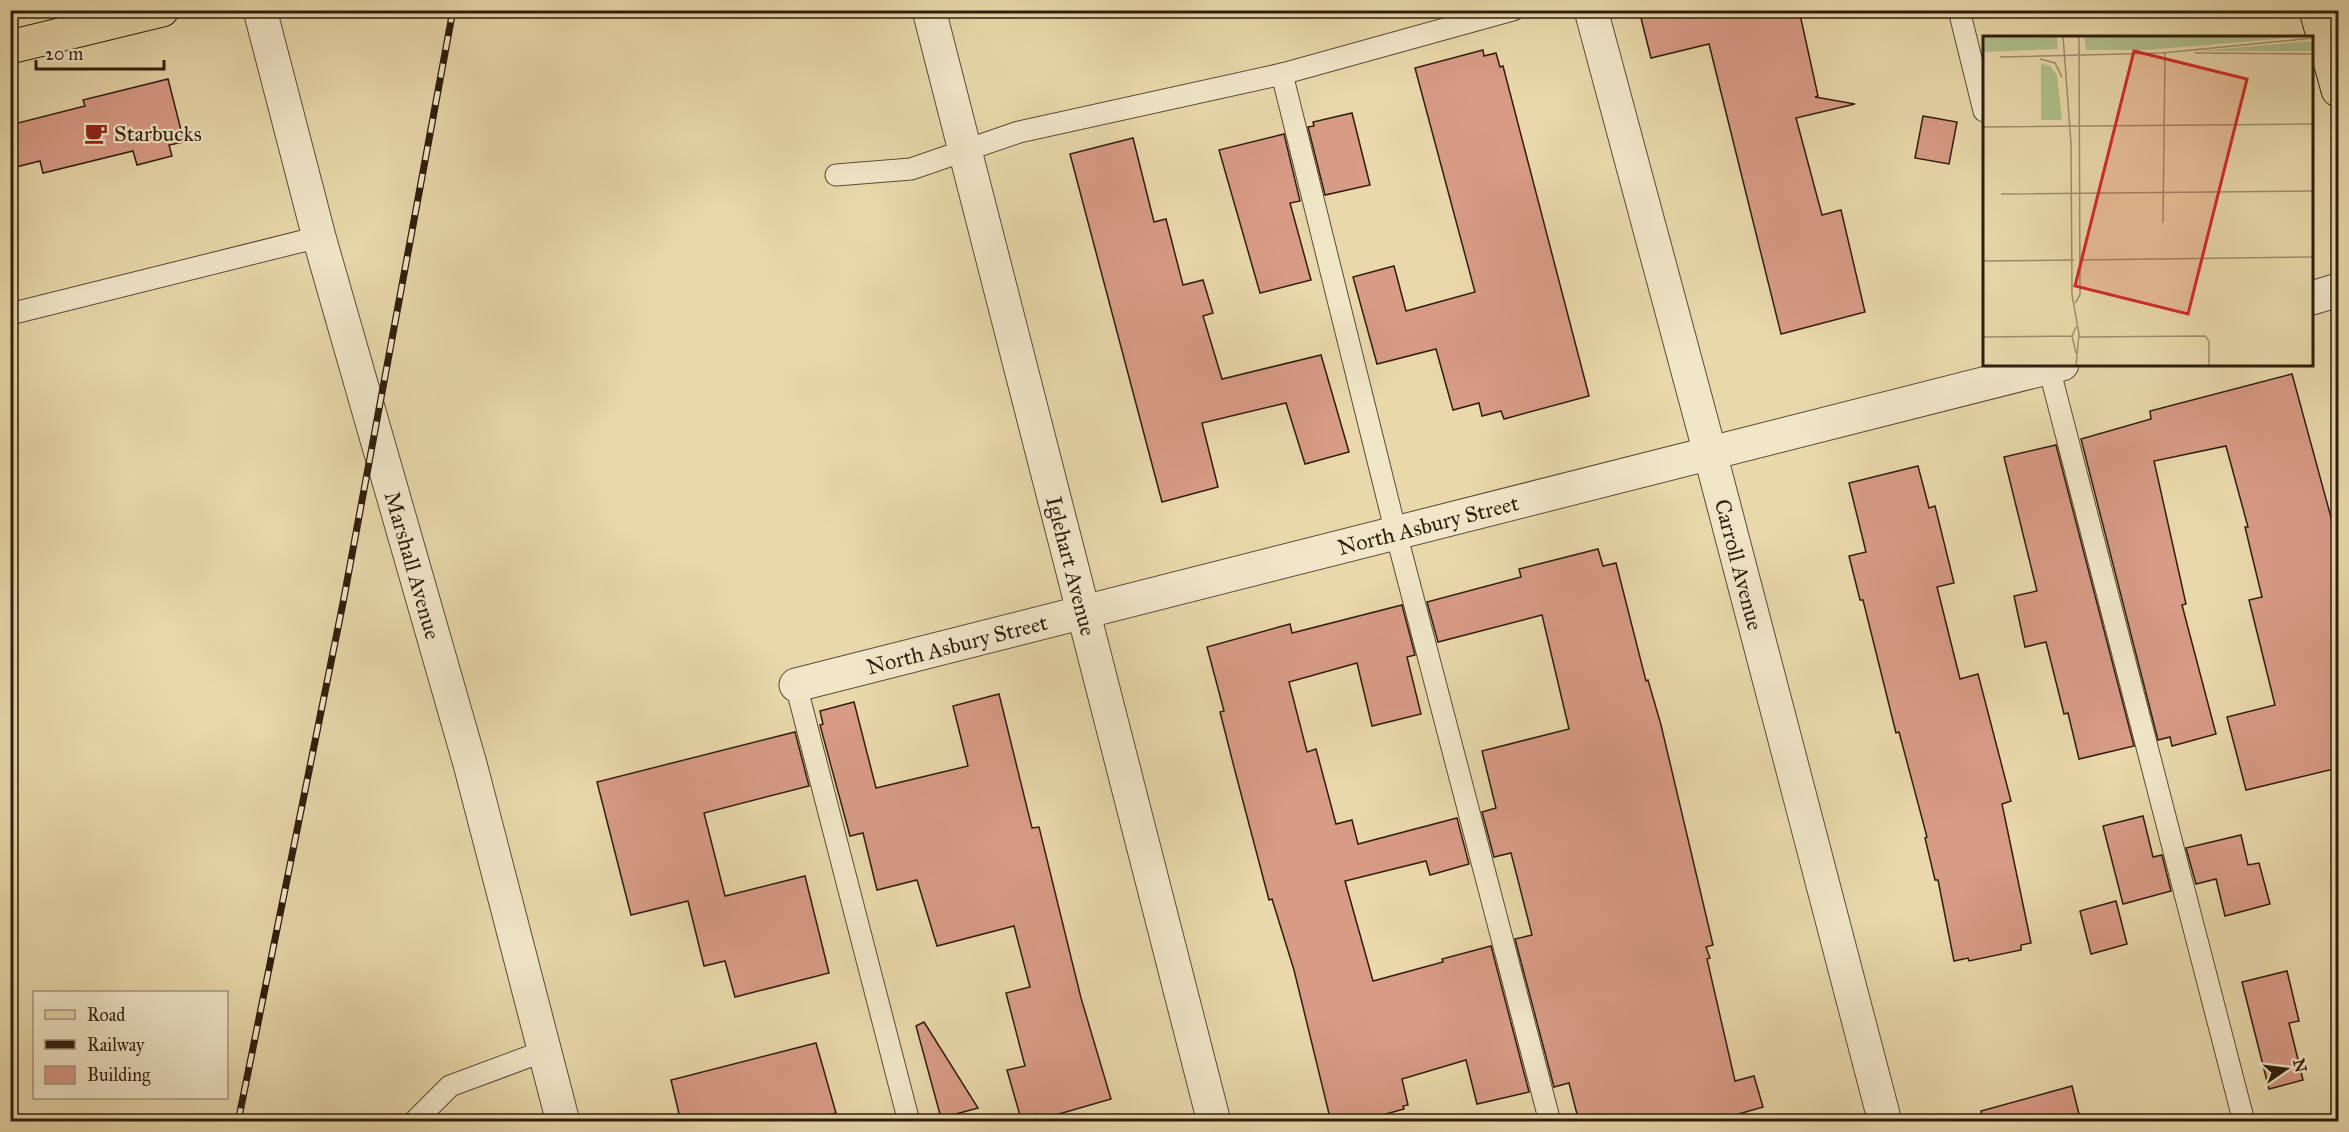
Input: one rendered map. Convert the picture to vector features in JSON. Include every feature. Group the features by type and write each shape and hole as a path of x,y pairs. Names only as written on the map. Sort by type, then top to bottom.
{"main road":[{"path":"10,47 162,10"},
{"path":"2316,10 2338,90"}],"street":[{"name":"Marshall Avenue","path":"260,10 320,237 470,764 563,1122"},
{"name":"Iglehart Avenue","path":"928,10 966,150 1082,612 1214,1122"},
{"name":"Carroll Avenue","path":"1591,10 1710,453 1885,1122"},
{"path":"2313,298 2338,290"},
{"name":"North Asbury Street","path":"796,685 2053,366"}],"lane":[{"path":"836,175 911,169 1019,132 1282,74 1513,10"},
{"path":"1959,10 1983,107"},
{"path":"1282,74 1396,533 1550,1122"},
{"path":"10,314 320,237"},
{"path":"2053,366 2244,1122"},
{"path":"796,685 909,1122"},
{"path":"414,1122 450,1086 544,1051"}],"building":[{"path":"1639,10 1799,10 1818,96 1815,97 1855,104 1796,118 1822,215 1841,210 1865,312 1781,334 1709,44 1651,58"},
{"path":"1483,50 1484,56 1496,53 1500,67 1503,66 1589,396 1504,419 1501,411 1482,416 1479,403 1453,410 1436,349 1377,364 1353,277 1394,266 1406,311 1475,292 1415,68"},
{"name":"Starbucks","path":"168,79 184,142 169,145 172,156 137,165 133,151 43,173 40,161 16,167 10,145 10,125 85,106 83,100"},
{"path":"1352,113 1370,185 1325,195 1308,127 1314,126 1313,122"},
{"path":"1923,116 1957,122 1949,164 1915,158"},
{"path":"1284,134 1300,201 1290,203 1311,280 1260,293 1219,150"},
{"path":"1133,138 1154,222 1166,219 1183,285 1203,280 1213,313 1203,316 1222,379 1321,355 1349,452 1305,464 1286,403 1202,423 1218,487 1162,502 1070,154"},
{"path":"2292,374 2338,543 2338,768 2246,790 2227,717 2275,705 2249,600 2262,597 2245,527 2248,527 2226,446 2154,461 2186,604 2182,605 2216,734 2172,746 2170,737 2158,740 2081,439 2151,419 2150,411"},
{"path":"2056,445 2134,746 2079,759 2068,713 2064,714 2046,642 2025,647 2014,596 2037,591 2004,457"},
{"path":"1918,466 1929,508 1935,506 1954,583 1937,587 1960,679 1978,674 2011,801 2002,804 2031,943 2021,945 2021,950 1969,961 1968,958 1954,961 1938,880 1935,880 1925,838 1927,837 1899,732 1896,733 1863,600 1860,600 1849,556 1866,552 1849,483"},
{"path":"1598,549 1603,566 1616,563 1646,681 1648,680 1661,725 1713,945 1706,947 1710,958 1707,959 1735,1081 1754,1076 1763,1107 1711,1122 1579,1122 1569,1083 1554,1087 1515,939 1532,935 1511,853 1494,857 1482,812 1496,808 1482,751 1569,729 1542,615 1438,642 1427,602 1521,577 1519,569"},
{"path":"1402,605 1415,655 1407,657 1421,714 1372,726 1357,663 1289,682 1307,752 1316,749 1336,824 1352,820 1358,844 1457,818 1469,864 1430,875 1426,861 1345,881 1373,981 1491,946 1529,1092 1477,1104 1466,1060 1402,1079 1408,1105 1403,1106 1404,1109 1357,1122 1331,1122 1294,970 1272,899 1269,900 1235,771 1220,712 1224,711 1207,647 1290,624 1292,633"},
{"path":"999,694 1032,828 1039,827 1081,998 1111,1099 1038,1120 1036,1114 1021,1119 1007,1070 1025,1066 1006,993 1030,987 1014,926 937,946 917,880 877,890 863,833 850,836 820,725 823,724 820,711 854,702 876,788 968,766 953,706"},
{"path":"795,732 809,786 704,813 725,896 805,876 829,973 735,997 725,961 704,966 688,901 631,915 597,782"},
{"path":"2143,816 2153,857 2162,855 2171,891 2123,904 2103,826"},
{"path":"2241,835 2248,865 2259,863 2270,904 2225,916 2216,879 2196,884 2186,848"},
{"path":"2116,901 2127,944 2091,954 2080,911"},
{"path":"2287,971 2299,1021 2289,1023 2303,1080 2269,1089 2242,982"},
{"path":"924,1022 978,1108 941,1118 916,1026"},
{"path":"816,1043 836,1113 804,1122 681,1122 671,1080"},
{"path":"2072,1086 2081,1122 1982,1122 1981,1111"}],"railway":[{"path":"238,1122 343,603 453,10"}],"place":[{"name":"Starbucks","path":"96,133"}]}
